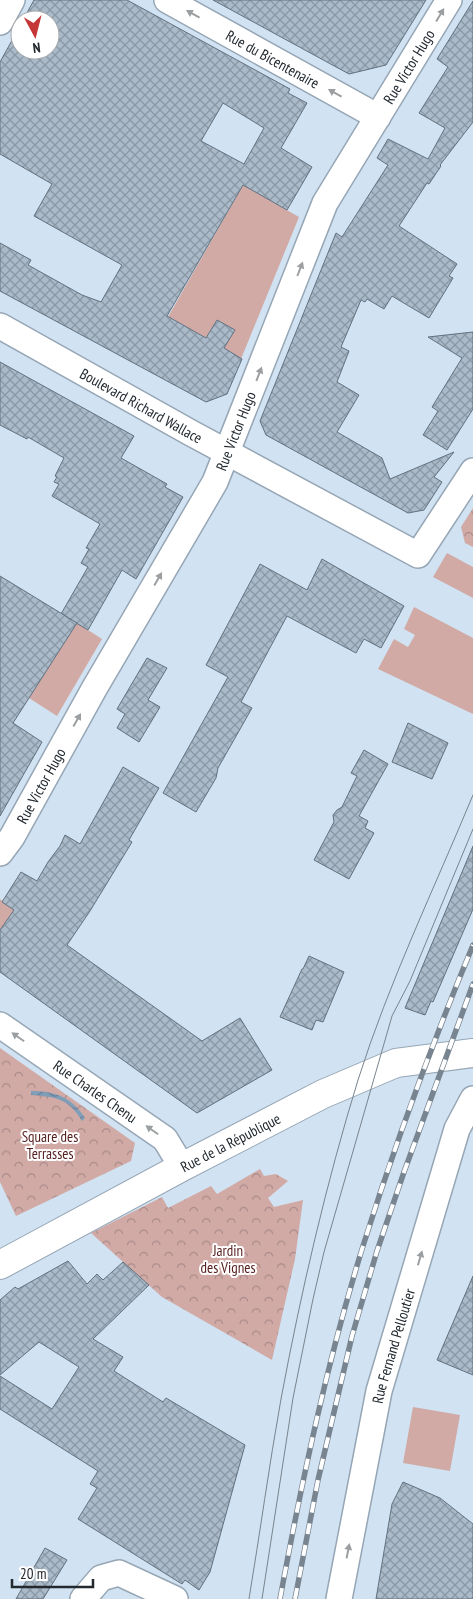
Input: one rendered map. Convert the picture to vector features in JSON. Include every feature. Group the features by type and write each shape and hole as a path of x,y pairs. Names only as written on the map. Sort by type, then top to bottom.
{"street":[{"path":"0,22 12,0"},
{"name":"Rue du Bicentenaire","path":"167,0 378,117"},
{"name":"Rue Victor Hugo","path":"0,853 12,837 94,689 216,482 325,203 449,0"},
{"name":"Boulevard Richard Wallace","path":"0,326 418,555 473,471"},
{"name":"Rue Charles Chenu","path":"0,1025 165,1139 182,1167"},
{"name":"Rue de la République","path":"0,1265 323,1094 396,1063 473,1052"},
{"name":"Rue Fernand Pelloutier","path":"339,1599 379,1391 457,1129 473,1100"},
{"path":"83,1599 101,1578 118,1573 175,1599"}],"green space":[{"path":"243,185 299,217 241,359 224,348 234,330 217,320 206,338 168,317"},
{"path":"473,508 473,547 465,543 461,527"},
{"path":"447,553 473,567 473,598 433,577"},
{"path":"414,607 473,638 473,714 378,669 394,639 408,647 415,635 404,629"},
{"path":"77,623 102,639 57,716 29,698"},
{"path":"0,899 14,910 0,930"},
{"name":"Square des Terrasses","path":"0,1048 135,1143 131,1161 16,1216 0,1182"},
{"name":"Jardin des Vignes","path":"260,1169 264,1176 276,1174 288,1181 268,1198 274,1207 303,1200 295,1259 272,1360 162,1297 91,1233 162,1197 168,1208 211,1186 217,1194"},
{"path":"413,1407 460,1415 450,1471 403,1463"}],"water":[{"path":"31,1091 48,1092 69,1100 85,1118 82,1121 72,1108 61,1100 31,1095"}],"building":[{"path":"34,0 127,0 290,89 288,93 307,103 281,148 312,167 287,210 243,185 167,316 206,338 217,320 235,330 224,348 242,359 227,394 206,402 0,291 0,243 31,260 28,265 82,295 101,302 122,265 34,216 52,184 0,154 0,62 10,44 10,60 60,60 60,10 28,10","holes":["223,103 264,128 244,164 201,141"]},
{"path":"213,0 426,0 386,65 349,74"},
{"path":"473,1 473,122 440,165 429,184 427,183 399,226 457,264 449,276 453,278 429,318 392,296 384,309 367,299 365,302 361,300 341,347 349,351 337,382 359,395 337,432 382,458 390,479 454,452 434,477 442,482 424,510 408,513 266,435 260,421 336,233 342,237 388,165 377,158 388,139 428,159 445,128 419,113 448,67 437,59"},
{"path":"473,332 473,409 447,450 423,435 438,411 432,407 462,358 428,337"},
{"path":"0,362 134,436 121,458 167,484 165,487 183,497 136,579 122,570 88,630 61,614 88,567 81,563 89,549 86,548 100,524 52,496 59,484 54,482 57,477 55,476 64,458 28,437 27,439 0,425"},
{"path":"322,559 404,606 381,648 364,639 356,653 287,616 241,702 252,708 196,812 163,793 228,677 206,665 260,564 307,590"},
{"path":"0,576 77,623 13,723 42,742 0,816"},
{"path":"147,658 167,668 148,700 160,707 139,742 117,728 125,714 117,709"},
{"path":"408,723 448,743 432,779 392,762"},
{"path":"364,750 388,764 359,816 368,821 365,828 374,833 349,879 314,860 334,822 333,815 342,807 357,776 351,773"},
{"path":"123,767 159,788 129,840 132,842 67,945 202,1041 240,1018 272,1070 197,1113 0,972 0,930 14,910 2,902 21,872 37,881 65,835 80,844"},
{"path":"473,846 473,909 433,1002 431,1001 425,1015 405,1008"},
{"path":"309,956 344,972 323,1022 316,1020 312,1030 280,1017"},
{"path":"68,1261 87,1284 97,1274 103,1280 123,1262 149,1285 93,1339 123,1357 114,1371 163,1402 166,1398 245,1445 210,1572 199,1590 185,1580 182,1584 78,1519 97,1488 90,1484 98,1471 0,1409 0,1376 52,1409 79,1367 39,1342 0,1375 0,1300 15,1287 18,1289"},
{"path":"473,1276 473,1375 437,1360"},
{"path":"403,1482 440,1498 473,1524 473,1599 376,1599 392,1504"},
{"path":"45,1548 67,1560 43,1599 16,1599"}],"tram line":[{"path":"249,1599 289,1359 315,1238 335,1159 370,1043 412,936 473,795"},
{"path":"262,1599 293,1398 324,1252 392,1016 410,981 473,829"}],"railway":[{"path":"280,1599 316,1421 350,1290 401,1132 473,945"},
{"path":"295,1599 318,1480 352,1336 377,1251 404,1172 473,984"}]}
